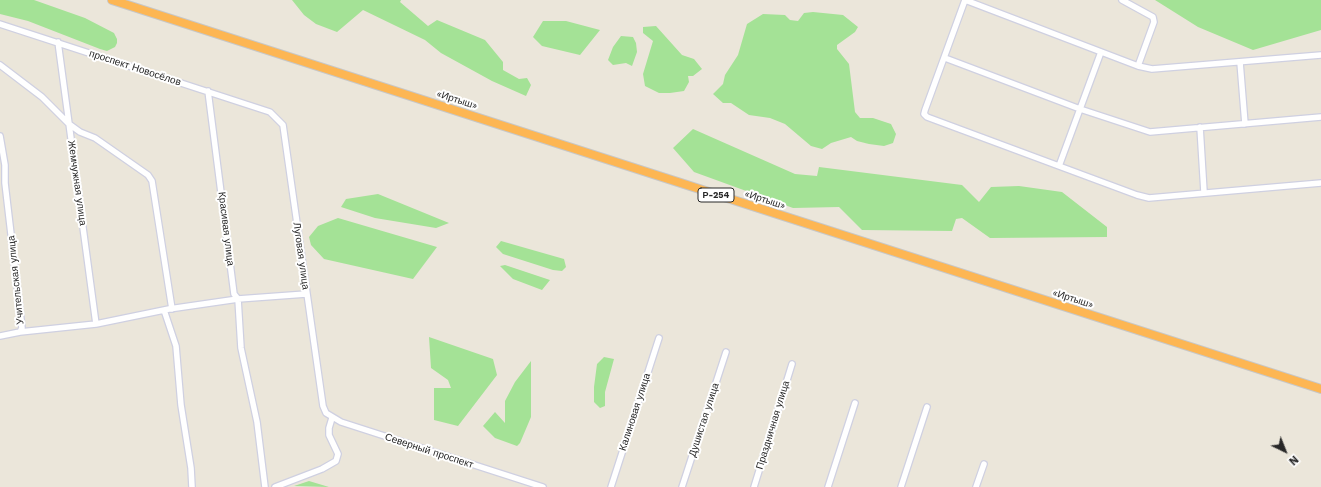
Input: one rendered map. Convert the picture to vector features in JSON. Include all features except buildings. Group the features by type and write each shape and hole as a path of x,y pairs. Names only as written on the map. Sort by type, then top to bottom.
{"highway":[{"name":"«Иртыш»","path":"112,0 1321,389"}],"street":[{"path":"1321,55 1152,69 1138,66 965,0 924,114 927,117 1137,195 1149,198 1321,183"},
{"path":"1122,0 1153,17 1154,22 1138,66"},
{"name":"проспект Новосёлов","path":"0,24 270,112"},
{"name":"Жемчужная улица","path":"58,42 96,324"},
{"path":"1059,166 1101,52"},
{"path":"945,58 1080,109 1150,132 1321,117"},
{"path":"1240,62 1245,124"},
{"path":"0,65 42,97 69,124 80,132 96,138 148,175 152,181 172,309"},
{"name":"Красивая улица","path":"208,91 234,294 238,299 241,348 257,422 264,487"},
{"name":"Луговая улица","path":"270,112 283,125 322,406"},
{"path":"1200,127 1204,192"},
{"name":"Учительская улица","path":"0,136 5,165 5,183 22,328 20,332 0,336"},
{"path":"20,332 96,324 164,310 238,299 306,294"},
{"path":"164,310 176,346 181,405 191,468 192,487"},
{"name":"Калиновая улица","path":"611,487 659,338"},
{"name":"Душистая улица","path":"682,487 726,352"},
{"name":"Праздничная улица","path":"754,487 792,364"},
{"path":"828,487 855,403"},
{"name":"Северный проспект","path":"322,406 326,413 332,418 341,422 540,487"},
{"path":"901,487 927,407"},
{"path":"275,487 326,467 336,461 338,454 330,435 329,428 332,418"},
{"path":"976,487 984,464"}],"green space":[{"path":"0,0 34,0 85,18 114,33 117,43 115,47 107,51 28,21 0,14"},
{"path":"292,0 401,0 400,2 428,26 437,20 485,40 503,62 503,70 519,79 527,78 531,85 526,96 492,81 441,53 425,40 363,10 337,32 316,24 304,15"},
{"path":"1155,0 1321,0 1321,30 1253,50 1198,27"},
{"path":"813,12 843,15 858,27 855,32 837,45 837,49 849,64 855,112 860,118 873,118 891,124 896,134 893,143 884,146 869,144 857,141 851,137 831,143 822,149 811,146 785,124 770,118 749,115 731,103 723,103 713,94 723,84 725,75 738,55 747,24 763,14 785,15 790,20 798,21 804,13"},
{"path":"543,21 566,21 600,30 580,55 542,46 533,37"},
{"path":"656,26 682,55 694,59 702,69 693,76 688,76 689,82 684,91 659,93 645,86 643,74 653,41 643,33 643,27"},
{"path":"621,36 633,37 636,43 637,52 632,66 626,63 613,65 608,60 613,47"},
{"path":"693,129 795,174 817,176 819,167 962,185 979,202 991,187 1019,186 1062,192 1107,227 1107,237 990,238 962,218 956,219 952,231 862,230 839,207 793,208 694,172 673,148"},
{"path":"378,194 449,223 436,228 375,218 341,207 346,199"},
{"path":"338,218 437,247 413,279 324,259 311,245 309,237 318,226"},
{"path":"501,241 564,259 566,267 562,271 553,270 503,254 496,247"},
{"path":"505,265 550,280 542,290 513,279 500,266"},
{"path":"429,337 493,359 497,375 458,426 434,420 434,388 451,388 448,380 431,368"},
{"path":"604,357 614,359 605,392 605,406 600,408 594,402 594,387 597,364"},
{"path":"531,361 531,417 520,443 517,446 495,438 483,426 495,412 505,423 505,401 515,382"},
{"path":"309,481 329,487 294,486"}]}
